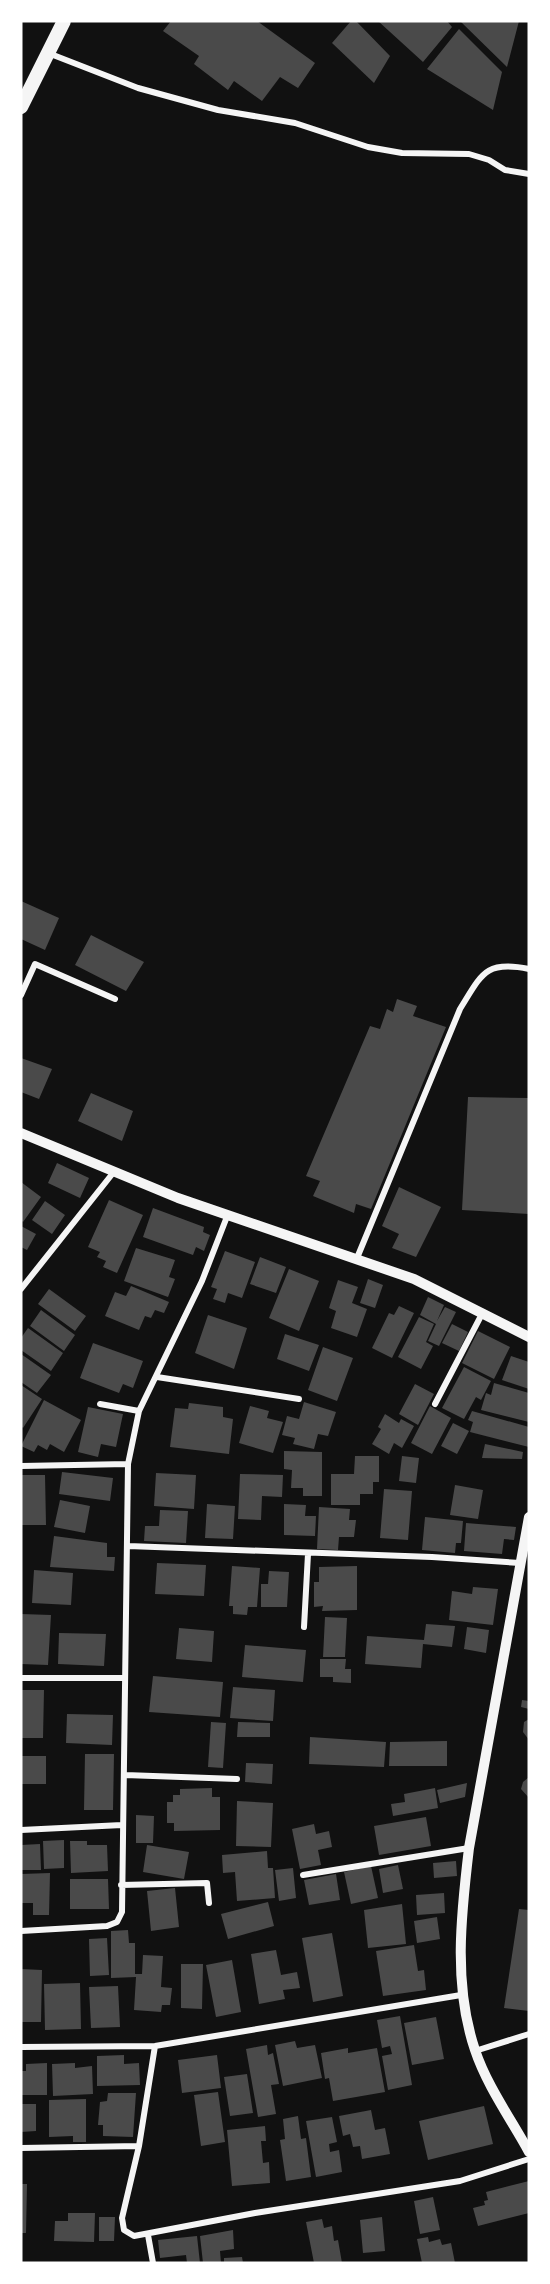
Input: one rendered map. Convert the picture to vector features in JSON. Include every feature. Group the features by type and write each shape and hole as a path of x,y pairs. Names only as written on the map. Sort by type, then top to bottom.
{"main road":[{"path":"21,107 64,21"}],"street":[{"path":"48,53 138,88 218,110 296,123 369,147 402,153 469,154 489,160 505,170 529,174"},
{"path":"21,995 35,964 115,999"},
{"path":"357,1258 460,1009 489,969 505,964 529,969"},
{"path":"21,1133 113,1173 414,1279 529,1337"},
{"path":"21,1289 113,1173"},
{"path":"21,1931 107,1926 117,1922 122,1912 128,1464 139,1411 202,1281 228,1214"},
{"path":"435,1404 483,1312"},
{"path":"157,1377 299,1399"},
{"path":"100,1404 139,1411"},
{"path":"21,1466 128,1464"},
{"path":"529,1517 469,1848 462,1928 461,1995 475,2051 529,2152"},
{"path":"128,1546 432,1557 520,1563"},
{"path":"304,1627 308,1554"},
{"path":"21,1678 124,1678"},
{"path":"124,1775 237,1779"},
{"path":"21,1830 122,1825"},
{"path":"303,1875 469,1848"},
{"path":"122,1885 207,1883 209,1903"},
{"path":"21,2047 155,2046 461,1995"},
{"path":"475,2051 529,2034"},
{"path":"155,2046 139,2146 122,2218 124,2230 134,2236 266,2211 460,2181 529,2159"},
{"path":"21,2148 139,2146"},
{"path":"148,2235 153,2263"}],"building":[{"path":"171,21 257,21 315,63 298,88 280,77 262,101 234,81 228,90 194,64 199,56 163,31"},
{"path":"351,21 356,21 390,56 374,83 332,43"},
{"path":"378,21 447,21 452,27 423,62"},
{"path":"460,21 519,21 507,67"},
{"path":"459,29 502,72 493,110 427,69"},
{"path":"21,901 59,918 45,950 21,939"},
{"path":"91,935 144,962 126,991 75,965"},
{"path":"397,999 417,1006 413,1016 446,1027 371,1209 356,1204 354,1213 313,1196 320,1181 306,1176 370,1026 380,1029 387,1009 393,1012"},
{"path":"21,1058 52,1069 39,1099 21,1092"},
{"path":"91,1093 133,1111 122,1141 78,1121"},
{"path":"468,1097 529,1098 529,1214 462,1210"},
{"path":"57,1163 89,1178 80,1198 48,1183"},
{"path":"21,1182 41,1197 23,1222 21,1220"},
{"path":"399,1187 441,1207 416,1257 392,1248 399,1234 382,1226"},
{"path":"109,1200 143,1215 117,1273 103,1267 106,1261 97,1257 100,1252 88,1247"},
{"path":"45,1201 65,1215 52,1234 32,1220"},
{"path":"153,1208 204,1227 203,1232 210,1235 204,1251 196,1247 193,1255 143,1237"},
{"path":"21,1226 36,1234 27,1250 21,1247"},
{"path":"136,1248 175,1260 169,1277 175,1279 168,1297 124,1281"},
{"path":"225,1251 255,1262 242,1298 228,1293 225,1303 213,1299 217,1289 211,1287"},
{"path":"260,1257 286,1267 276,1293 250,1284"},
{"path":"289,1269 319,1281 299,1331 269,1318"},
{"path":"368,1279 383,1285 375,1308 360,1303"},
{"path":"338,1280 358,1287 352,1303 367,1309 357,1337 331,1328 336,1311 329,1308"},
{"path":"131,1286 169,1302 164,1313 155,1310 151,1318 145,1316 139,1330 105,1316 115,1292 126,1296"},
{"path":"49,1289 86,1316 75,1331 38,1304"},
{"path":"428,1297 444,1305 437,1321 445,1307 456,1312 439,1346 428,1341 436,1324 420,1315"},
{"path":"399,1306 414,1313 392,1358 372,1348 389,1313 394,1315"},
{"path":"41,1310 75,1335 64,1351 30,1326"},
{"path":"208,1315 247,1328 234,1369 195,1353"},
{"path":"419,1317 434,1324 426,1342 433,1346 421,1369 398,1357"},
{"path":"452,1324 468,1332 459,1351 442,1343"},
{"path":"28,1328 63,1353 51,1371 21,1350 21,1338"},
{"path":"478,1331 510,1347 494,1379 462,1363"},
{"path":"285,1334 319,1345 309,1371 277,1359"},
{"path":"93,1343 143,1361 133,1388 123,1384 119,1393 80,1378"},
{"path":"323,1347 353,1358 337,1401 308,1390"},
{"path":"21,1354 51,1375 37,1393 21,1382"},
{"path":"511,1356 529,1362 529,1389 502,1380"},
{"path":"464,1367 491,1381 481,1400 476,1397 464,1419 442,1408"},
{"path":"494,1383 529,1393 529,1422 481,1410 486,1393 491,1395"},
{"path":"415,1384 434,1394 418,1425 399,1414"},
{"path":"21,1385 42,1399 23,1428 21,1426"},
{"path":"44,1400 81,1420 64,1452 50,1444 47,1450 38,1445 34,1452 21,1446"},
{"path":"304,1402 336,1412 328,1436 318,1434 314,1449 293,1444 295,1438 282,1435 287,1416 299,1419"},
{"path":"189,1403 223,1407 223,1417 233,1419 229,1454 170,1447 175,1408 188,1409"},
{"path":"250,1406 269,1411 267,1418 283,1422 273,1453 239,1443"},
{"path":"430,1406 451,1418 432,1454 411,1443"},
{"path":"88,1407 123,1414 116,1447 101,1444 98,1457 78,1452"},
{"path":"472,1411 529,1427 529,1447 470,1432 473,1422 468,1420"},
{"path":"385,1414 399,1423 401,1419 414,1426 402,1448 394,1443 389,1454 372,1444 381,1429 378,1427"},
{"path":"453,1423 469,1431 457,1454 441,1446"},
{"path":"485,1444 523,1452 522,1459 482,1458"},
{"path":"284,1451 322,1452 322,1496 303,1496 303,1488 291,1488 292,1470 284,1469"},
{"path":"355,1456 379,1456 379,1482 373,1482 373,1494 360,1494 360,1505 331,1505 331,1474 354,1474"},
{"path":"402,1456 419,1458 416,1483 399,1481"},
{"path":"62,1472 113,1478 110,1501 59,1494"},
{"path":"156,1473 196,1475 194,1509 154,1506"},
{"path":"240,1474 283,1475 282,1497 262,1496 261,1520 238,1519"},
{"path":"21,1475 45,1475 46,1525 21,1525"},
{"path":"455,1485 483,1490 478,1519 450,1515"},
{"path":"384,1489 412,1491 408,1540 380,1538"},
{"path":"60,1500 90,1506 85,1533 54,1527"},
{"path":"207,1504 235,1506 233,1539 205,1538"},
{"path":"284,1504 306,1505 305,1516 316,1516 315,1536 284,1535"},
{"path":"319,1507 350,1509 349,1520 356,1520 354,1537 339,1537 338,1550 317,1549"},
{"path":"160,1510 188,1511 186,1543 144,1541 145,1526 159,1526"},
{"path":"425,1517 463,1521 461,1543 456,1543 455,1553 422,1550"},
{"path":"466,1523 516,1527 514,1540 504,1539 502,1554 464,1551"},
{"path":"54,1536 107,1543 107,1557 115,1557 114,1571 50,1567"},
{"path":"157,1563 206,1565 204,1596 155,1594"},
{"path":"232,1566 260,1568 257,1607 248,1607 247,1615 233,1614 233,1606 229,1606"},
{"path":"357,1566 357,1610 322,1611 323,1606 314,1607 314,1582 319,1582 319,1567"},
{"path":"34,1570 73,1573 71,1605 32,1603"},
{"path":"269,1571 289,1572 287,1607 261,1607 261,1584 268,1584"},
{"path":"473,1587 498,1589 493,1625 449,1620 452,1591 472,1594"},
{"path":"21,1614 51,1615 48,1665 21,1664"},
{"path":"325,1617 347,1618 345,1657 323,1657"},
{"path":"426,1624 455,1626 452,1647 423,1644 421,1668 365,1664 367,1636 424,1640"},
{"path":"467,1627 489,1630 486,1653 464,1649"},
{"path":"179,1628 214,1631 212,1662 176,1659"},
{"path":"59,1633 106,1634 104,1666 58,1664"},
{"path":"245,1645 306,1650 303,1682 242,1677"},
{"path":"320,1659 346,1659 345,1669 351,1669 351,1683 333,1682 333,1677 320,1677"},
{"path":"153,1676 223,1682 220,1717 149,1712"},
{"path":"233,1687 275,1690 273,1721 230,1718"},
{"path":"21,1690 44,1690 43,1738 21,1738"},
{"path":"522,1700 529,1701 529,1709 521,1707"},
{"path":"67,1714 113,1715 112,1745 66,1743"},
{"path":"529,1719 529,1740 523,1732 524,1722"},
{"path":"211,1722 226,1723 223,1768 208,1767"},
{"path":"238,1722 270,1723 270,1737 237,1737"},
{"path":"310,1737 386,1742 384,1767 309,1764"},
{"path":"447,1741 447,1766 389,1766 390,1742"},
{"path":"85,1754 114,1754 113,1810 84,1810"},
{"path":"21,1756 46,1756 46,1784 21,1784"},
{"path":"246,1763 273,1764 272,1784 245,1782"},
{"path":"529,1777 529,1798 521,1789 523,1782"},
{"path":"467,1783 465,1797 440,1803 437,1790"},
{"path":"212,1788 212,1797 220,1797 220,1830 174,1831 174,1823 167,1823 167,1802 173,1802 173,1795 180,1795 180,1789"},
{"path":"435,1788 438,1808 393,1816 391,1804 405,1802 404,1794"},
{"path":"237,1801 273,1803 271,1847 236,1846"},
{"path":"136,1815 154,1816 153,1843 136,1843"},
{"path":"426,1817 431,1846 379,1855 374,1826"},
{"path":"314,1824 316,1834 329,1831 332,1847 318,1850 321,1865 300,1869 292,1829"},
{"path":"64,1840 64,1868 44,1869 43,1841"},
{"path":"70,1841 87,1841 87,1845 107,1845 108,1871 71,1873"},
{"path":"40,1844 41,1870 21,1870 21,1845"},
{"path":"147,1845 189,1852 184,1879 143,1872"},
{"path":"267,1851 268,1868 273,1868 275,1898 237,1901 235,1872 223,1873 222,1855"},
{"path":"456,1861 457,1876 434,1878 433,1863"},
{"path":"398,1865 403,1889 383,1893 379,1869"},
{"path":"371,1866 378,1898 351,1904 344,1872"},
{"path":"293,1868 296,1898 279,1901 275,1870"},
{"path":"50,1873 49,1915 33,1915 33,1903 21,1903 21,1874"},
{"path":"336,1874 340,1900 309,1905 304,1880"},
{"path":"70,1879 108,1879 109,1909 70,1909"},
{"path":"175,1888 179,1927 151,1931 147,1891"},
{"path":"444,1893 445,1913 417,1915 416,1895"},
{"path":"268,1902 274,1926 228,1939 221,1914"},
{"path":"402,1904 406,1944 368,1948 364,1910"},
{"path":"519,1909 529,1910 529,2011 504,2008"},
{"path":"437,1917 440,1939 417,1943 414,1921"},
{"path":"128,1930 129,1943 135,1943 135,1974 142,1974 143,1955 163,1956 161,1987 172,1988 170,2005 162,2005 161,2012 134,2010 136,1977 111,1978 111,1931"},
{"path":"332,1933 343,1996 313,2002 302,1938"},
{"path":"107,1938 109,1975 90,1976 89,1939"},
{"path":"414,1945 418,1971 424,1970 426,1990 383,1996 376,1951"},
{"path":"276,1950 281,1975 297,1972 300,1988 283,1990 285,1999 259,2004 251,1954"},
{"path":"232,1960 241,2012 216,2017 206,1965"},
{"path":"181,1964 203,1964 202,2009 181,2008"},
{"path":"21,1969 42,1970 41,2022 21,2022"},
{"path":"80,1983 81,2029 45,2030 44,1984"},
{"path":"118,1986 120,2027 91,2028 89,1987"},
{"path":"400,2016 412,2085 388,2090 382,2056 392,2054 390,2046 382,2048 377,2020"},
{"path":"436,2017 444,2059 412,2065 404,2023"},
{"path":"295,2041 297,2048 315,2045 322,2078 283,2086 275,2045"},
{"path":"267,2045 268,2055 273,2053 279,2084 271,2085 276,2114 258,2117 246,2049"},
{"path":"348,2048 348,2053 377,2048 385,2092 333,2101 329,2078 325,2079 321,2053"},
{"path":"124,2055 124,2064 139,2063 140,2085 97,2086 97,2056"},
{"path":"217,2055 221,2088 182,2093 178,2060"},
{"path":"47,2063 47,2095 21,2095 21,2071 26,2071 26,2064"},
{"path":"75,2063 75,2068 92,2066 93,2094 53,2096 52,2064"},
{"path":"247,2074 253,2113 230,2116 224,2077"},
{"path":"218,2092 225,2142 201,2146 194,2095"},
{"path":"108,2093 136,2093 133,2137 103,2136 103,2125 98,2125 100,2102 107,2101"},
{"path":"86,2099 86,2142 73,2142 73,2136 49,2137 49,2100"},
{"path":"21,2104 36,2104 36,2131 21,2132"},
{"path":"484,2106 493,2144 428,2160 419,2121"},
{"path":"371,2110 375,2130 385,2128 390,2154 362,2159 360,2146 353,2147 350,2134 343,2136 339,2116"},
{"path":"298,2116 301,2139 306,2138 311,2177 286,2181 280,2140 285,2139 283,2119"},
{"path":"332,2117 337,2142 329,2144 330,2152 339,2150 342,2172 316,2177 306,2121"},
{"path":"265,2126 266,2141 261,2141 263,2163 269,2162 270,2183 232,2186 227,2130"},
{"path":"529,2181 529,2213 478,2226 473,2208 485,2205 484,2201 488,2200 486,2192"},
{"path":"21,2184 27,2184 26,2233 21,2233"},
{"path":"433,2197 440,2230 420,2234 414,2201"},
{"path":"68,2213 95,2213 94,2242 54,2241 55,2221 68,2221"},
{"path":"99,2217 115,2217 114,2241 99,2241"},
{"path":"382,2217 385,2251 363,2253 360,2220"},
{"path":"322,2219 324,2228 332,2226 334,2241 338,2240 342,2263 314,2263 306,2222"},
{"path":"233,2230 234,2249 220,2251 221,2263 203,2263 200,2236"},
{"path":"197,2236 200,2263 187,2263 186,2255 160,2258 158,2240"},
{"path":"428,2237 429,2242 440,2239 442,2245 451,2243 455,2263 422,2263 417,2239"},
{"path":"242,2257 243,2263 224,2263 224,2258"}]}
